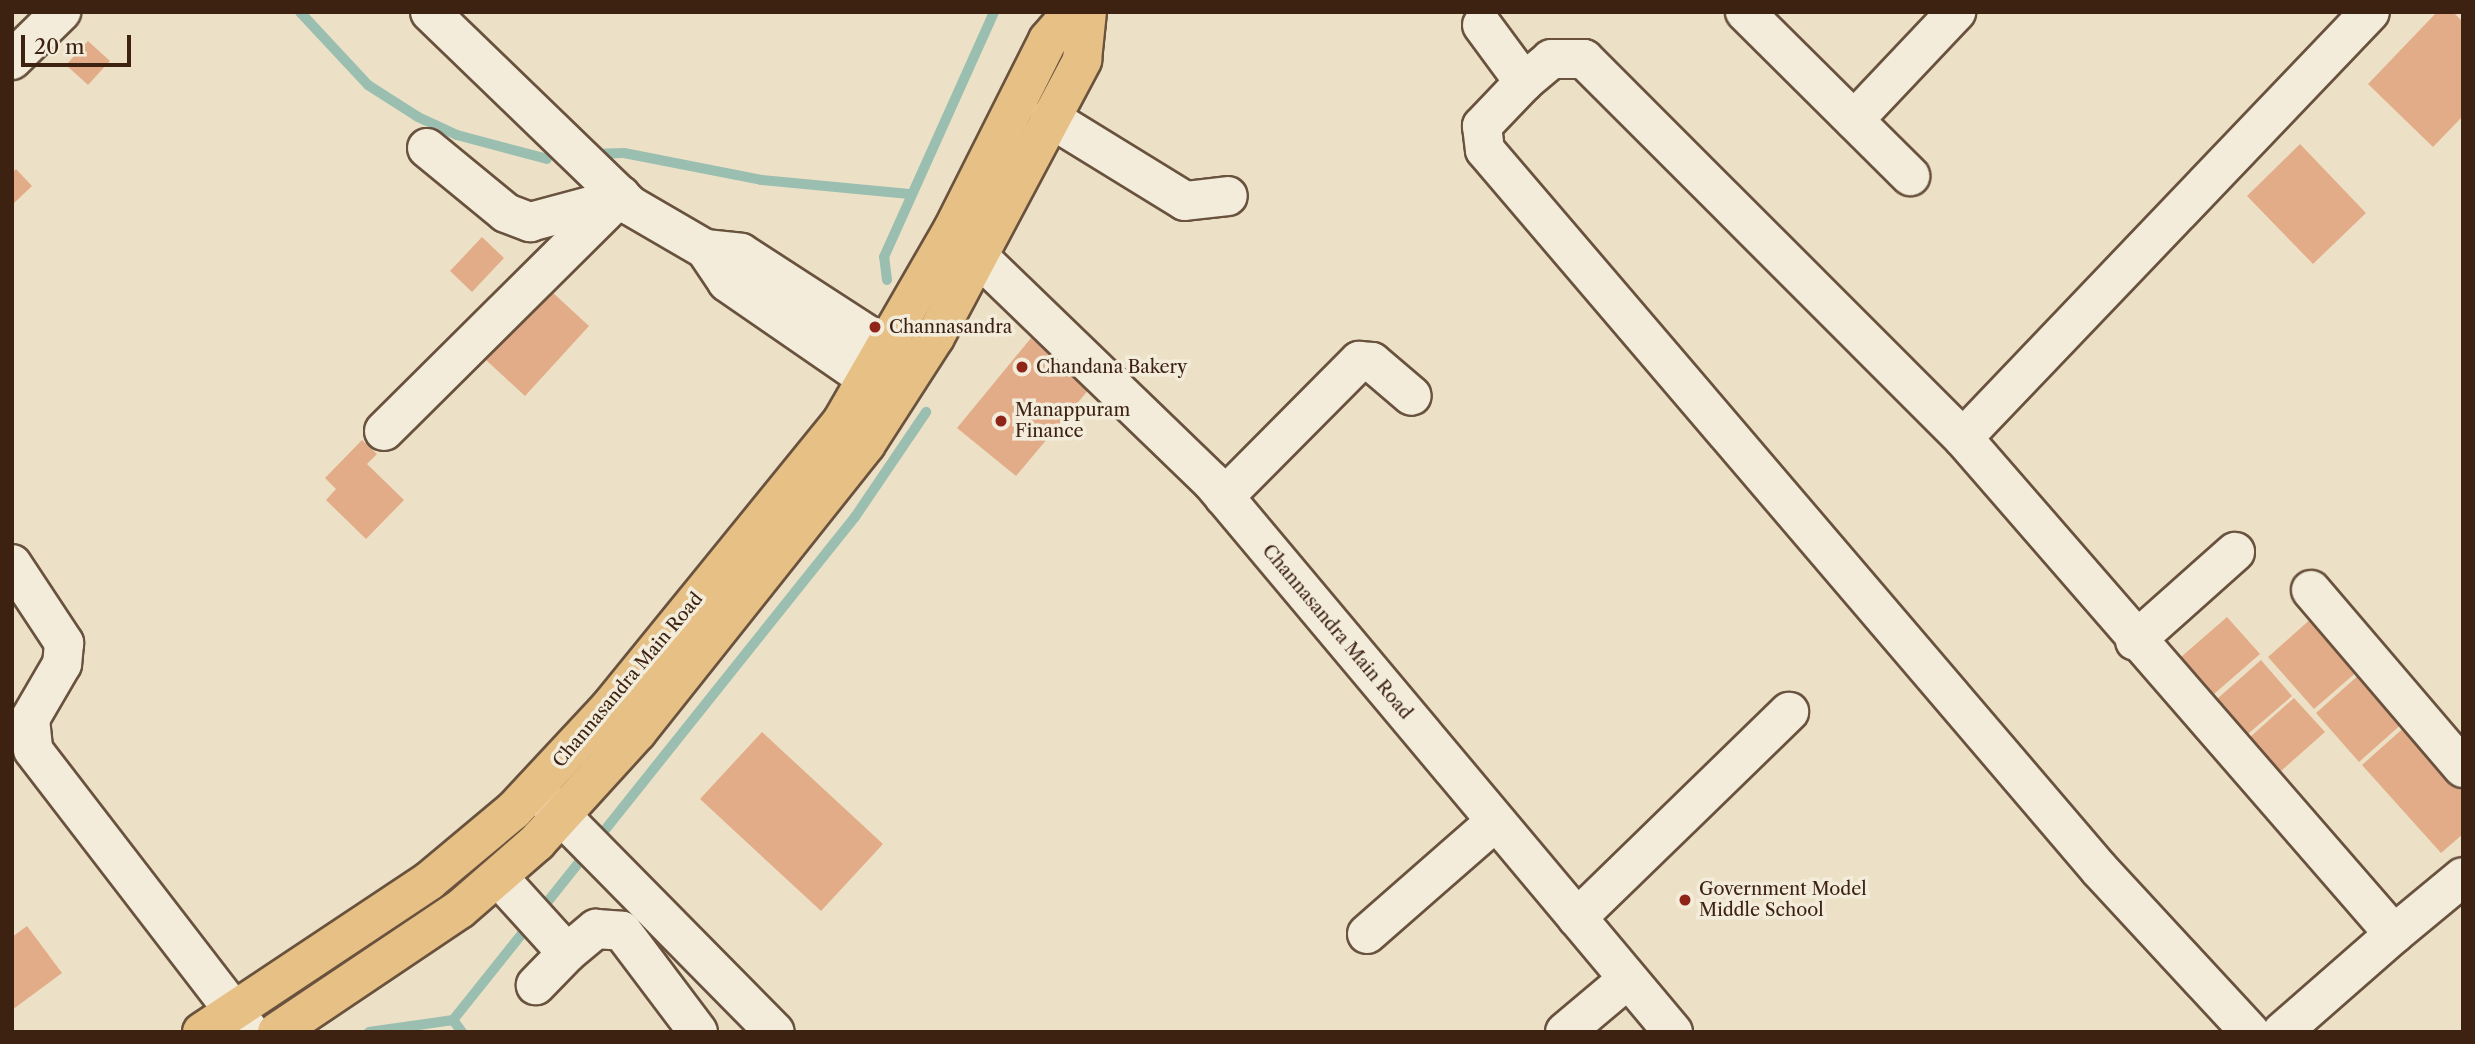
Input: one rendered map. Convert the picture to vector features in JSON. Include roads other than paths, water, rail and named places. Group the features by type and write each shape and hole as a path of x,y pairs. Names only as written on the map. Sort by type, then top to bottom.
{"main road":[{"path":"965,243 1048,40 1072,12"},
{"name":"Channasandra Main Road","path":"277,1032 511,891 584,833 636,732 882,390 965,243 1050,118 1082,60 1087,12"},
{"name":"Channasandra Main Road","path":"202,1032 242,1022 429,881 534,788 610,707 841,424 882,390"}],"street":[{"path":"12,60 61,12"},
{"path":"430,12 621,196 705,249 727,282 882,390"},
{"path":"1745,12 1910,176"},
{"path":"1854,120 1956,12"},
{"path":"1963,438 2370,12"},
{"path":"1482,17 1524,82"},
{"path":"2250,1032 2090,858 1485,150 1482,126 1524,82 1552,59 1584,59 1963,438 2135,641 2394,934"},
{"path":"1050,118 1185,201 1228,196"},
{"path":"426,148 506,213 530,222 621,196"},
{"path":"384,431 621,196"},
{"name":"Channasandra Main Road","path":"965,243 1224,497 1672,1032"},
{"path":"705,249 741,253 902,358"},
{"path":"1224,497 1359,361 1372,362 1412,396"},
{"path":"2135,641 2235,552"},
{"path":"12,564 64,643 62,664 30,719 33,750 242,1022"},
{"path":"2311,590 2463,768"},
{"path":"1577,918 1789,712"},
{"path":"534,788 584,833 763,1028"},
{"path":"1367,934 1496,821"},
{"path":"2282,1032 2463,877"},
{"path":"511,891 558,943"},
{"path":"536,985 558,943 596,929 622,931 698,1032"},
{"path":"1565,1032 1628,979"}],"waterway":[{"path":"300,12 368,85 418,117 457,135 547,159"},
{"path":"887,280 884,257 994,12"},
{"path":"592,154 624,153 761,180 909,194"},
{"path":"462,1032 453,1020 855,517 926,412"},
{"path":"369,1032 453,1020"}],"place":[{"name":"Channasandra","path":"875,327"},
{"name":"Chandana Bakery","path":"1022,367"},
{"name":"Manappuram Finance","path":"1001,421"},
{"name":"Government Model Middle School","path":"1685,900"}]}
